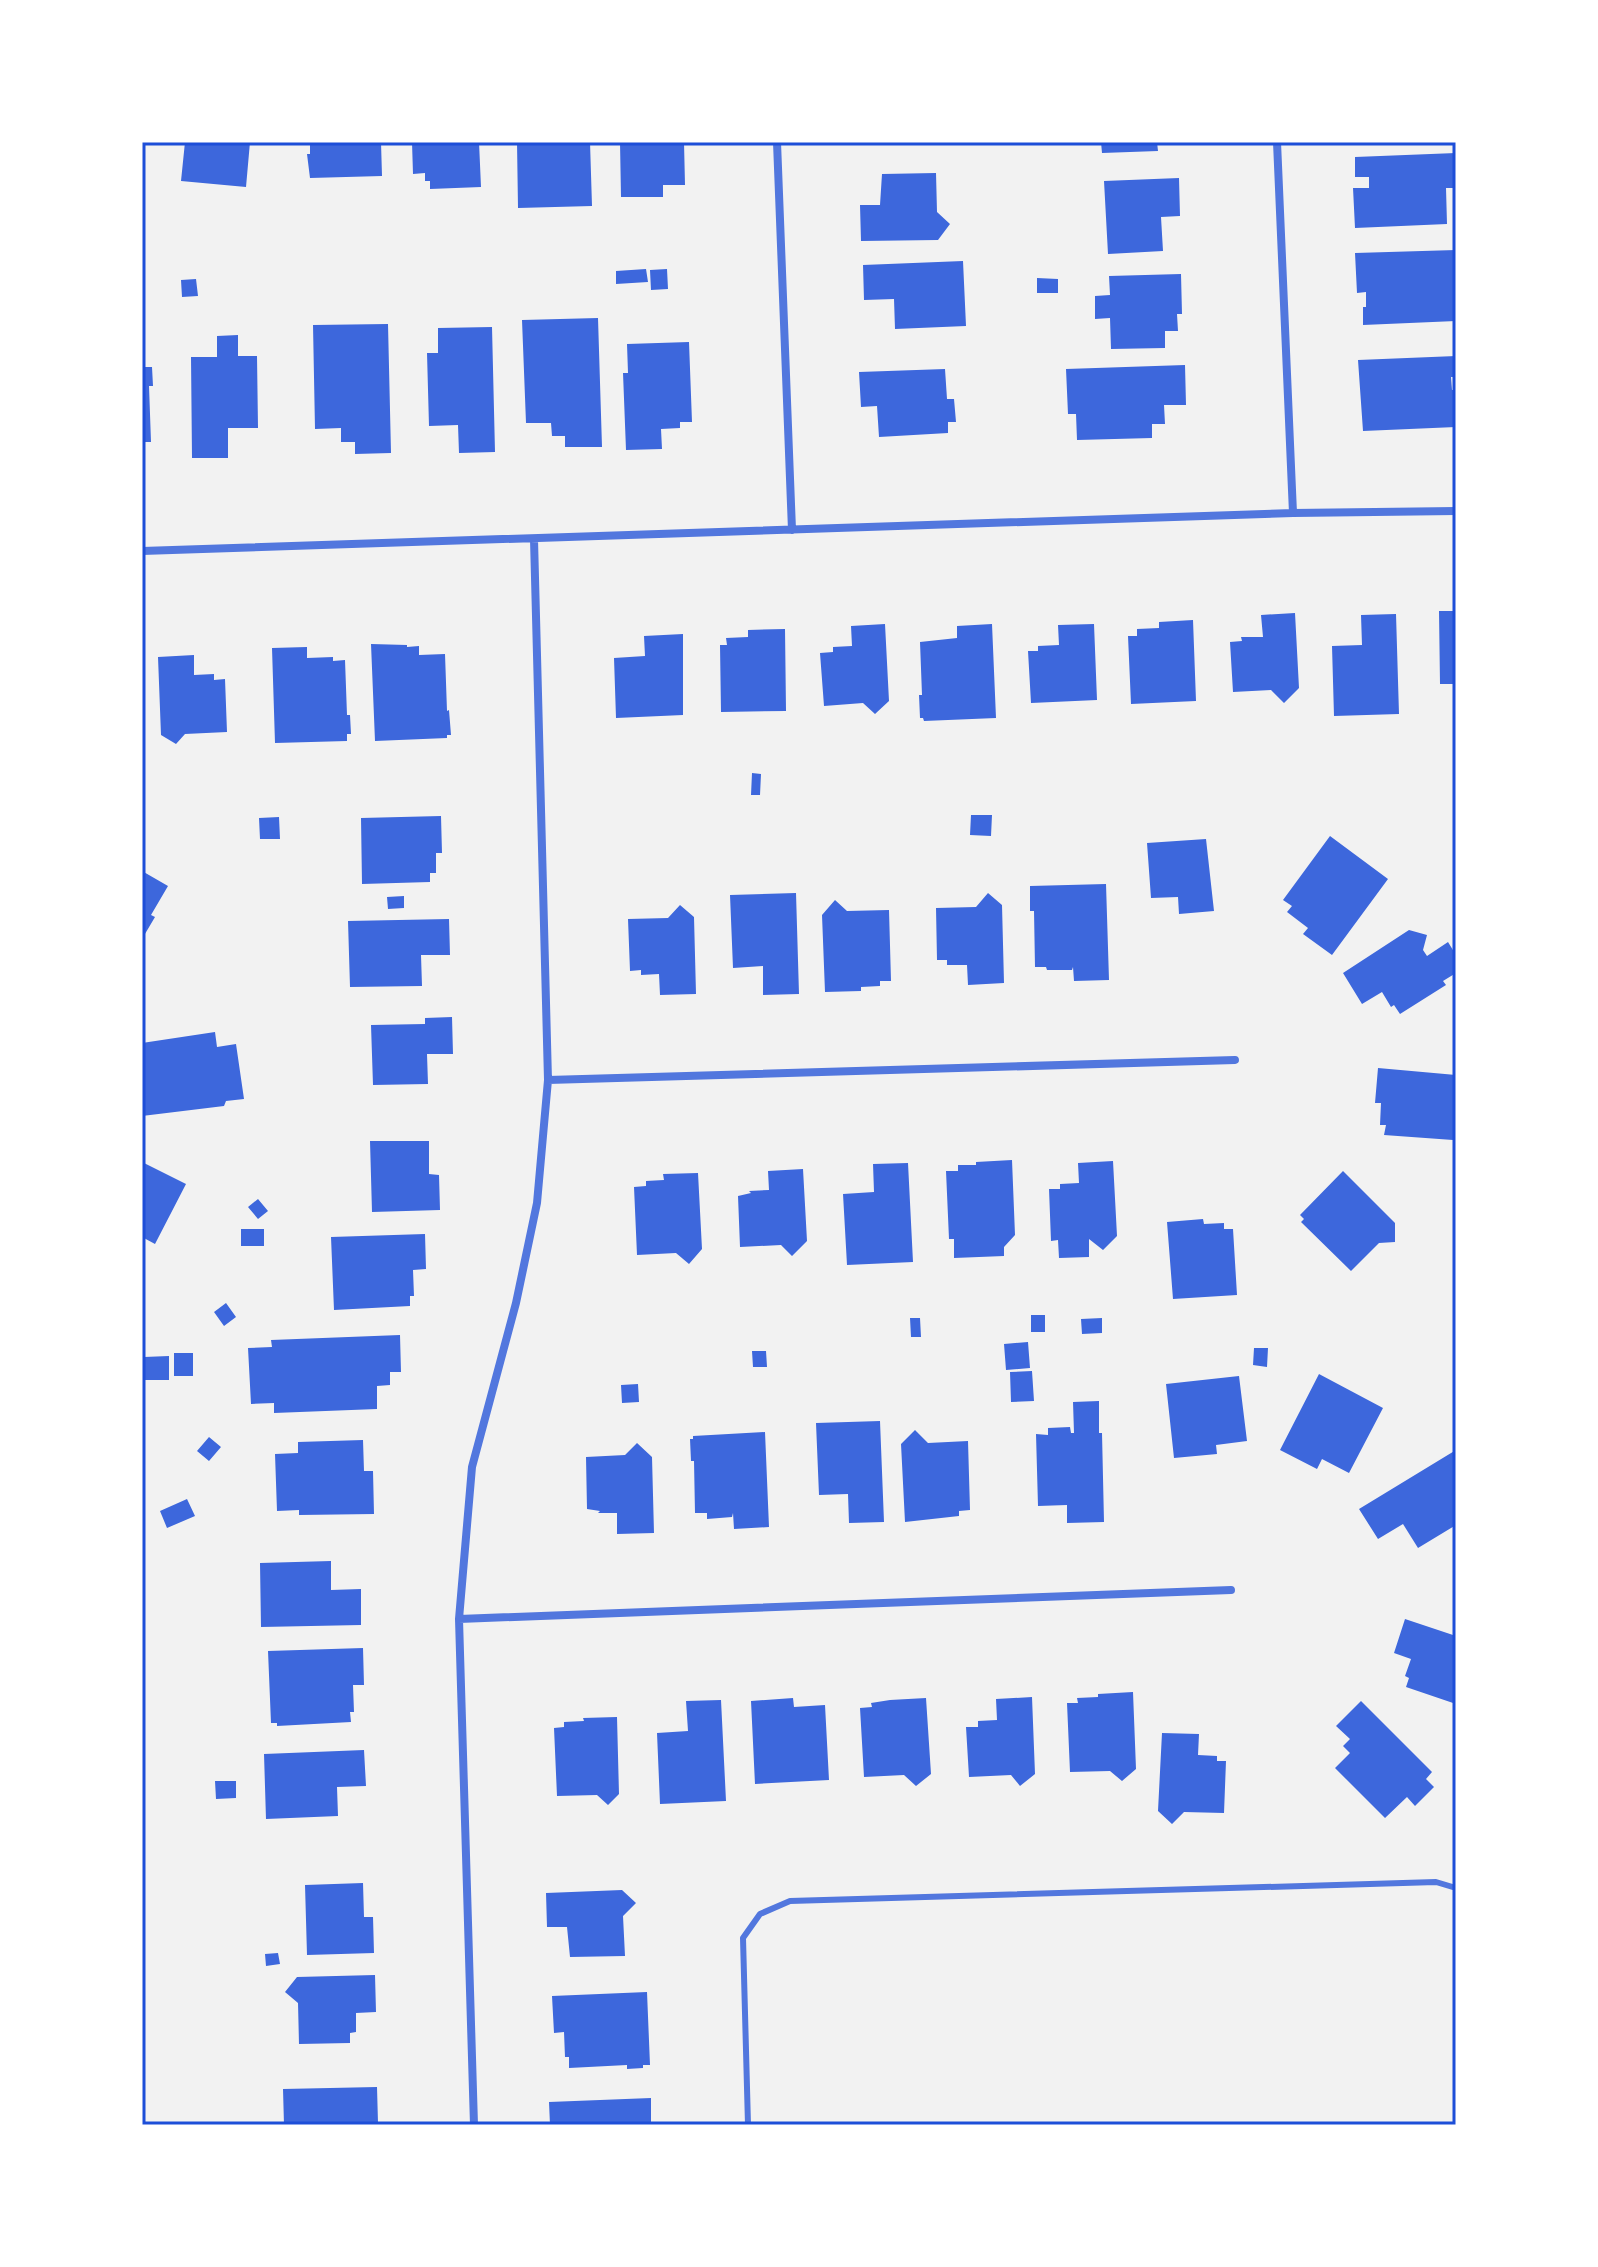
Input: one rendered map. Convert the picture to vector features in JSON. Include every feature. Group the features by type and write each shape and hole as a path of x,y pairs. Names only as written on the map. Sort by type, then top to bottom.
{"street":[{"path":"777,142 792,530"},
{"path":"1277,142 1293,513"},
{"path":"142,551 1293,513 1456,511"},
{"path":"474,2125 459,1619 472,1467 516,1303 537,1203 548,1080 534,539"},
{"path":"548,1080 1235,1060"},
{"path":"459,1619 1231,1590"}],"lane":[{"path":"748,2125 743,1938 760,1914 790,1901 1436,1882 1456,1888"}],"building":[{"path":"185,142 250,142 246,187 181,181"},
{"path":"310,142 381,142 382,176 310,178 307,154 310,154"},
{"path":"412,142 479,142 481,187 430,189 425,173 413,174"},
{"path":"517,142 590,142 592,206 518,208"},
{"path":"620,142 684,142 685,185 663,185 663,197 621,197"},
{"path":"1101,142 1157,142 1158,151 1102,153"},
{"path":"1456,153 1456,188 1446,188 1447,224 1355,228 1353,188 1369,188 1369,177 1355,177 1355,157"},
{"path":"936,173 937,212 950,224 938,240 861,241 860,205 880,205 882,174"},
{"path":"1179,178 1180,216 1161,217 1163,251 1108,254 1104,181"},
{"path":"1456,250 1456,321 1363,325 1366,292 1357,293 1355,253"},
{"path":"963,261 966,326 895,329 894,299 864,300 863,265"},
{"path":"646,269 648,282 616,284 616,271"},
{"path":"667,269 668,289 651,290 650,270"},
{"path":"1181,274 1182,314 1177,314 1178,331 1165,331 1165,348 1111,349 1110,318 1095,319 1095,296 1110,295 1109,276"},
{"path":"1037,278 1058,279 1058,293 1037,293"},
{"path":"196,279 198,296 182,297 181,280"},
{"path":"598,318 602,447 565,447 565,436 552,436 551,423 526,423 522,320"},
{"path":"388,324 391,453 355,454 355,442 341,442 341,428 315,429 313,325"},
{"path":"492,327 495,452 459,453 458,425 429,426 427,353 438,353 438,328"},
{"path":"238,335 238,356 257,356 258,428 228,428 228,458 192,458 191,357 217,357 217,336"},
{"path":"689,342 692,422 680,422 680,428 661,429 662,449 626,450 623,373 628,373 627,344"},
{"path":"1456,356 1456,377 1451,377 1452,390 1456,390 1456,427 1363,431 1358,360"},
{"path":"1185,365 1186,405 1164,405 1165,424 1152,424 1152,438 1077,440 1076,414 1068,414 1066,369"},
{"path":"142,367 152,367 153,386 149,386 151,442 142,442"},
{"path":"945,369 947,399 954,399 956,422 948,422 948,433 879,437 877,406 861,407 859,372"},
{"path":"1439,611 1456,611 1456,684 1440,684"},
{"path":"1295,613 1299,688 1284,703 1271,690 1233,692 1230,642 1242,641 1241,637 1263,637 1261,615"},
{"path":"1396,614 1399,714 1334,716 1332,646 1362,645 1361,615"},
{"path":"1193,620 1196,701 1131,704 1128,636 1137,636 1137,629 1159,628 1159,622"},
{"path":"885,624 889,701 875,714 863,703 824,706 820,653 833,652 833,647 852,646 851,626"},
{"path":"992,624 996,718 924,721 920,718 920,642 957,638 957,626"},
{"path":"1094,624 1097,700 1031,703 1028,651 1038,651 1038,646 1059,645 1058,625"},
{"path":"785,629 786,711 721,712 720,645 727,645 726,638 748,637 748,630"},
{"path":"683,634 683,715 616,718 614,658 645,656 644,636"},
{"path":"371,644 419,646 419,655 445,654 451,735 447,738 375,741"},
{"path":"307,647 307,658 345,660 347,715 350,715 351,734 347,734 347,741 275,743 272,648"},
{"path":"194,655 194,675 214,674 214,680 225,679 227,732 185,734 176,744 161,735 158,657"},
{"path":"752,773 761,774 760,795 751,795"},
{"path":"971,815 992,815 991,836 970,835"},
{"path":"441,816 442,853 436,853 436,873 430,873 430,882 362,884 361,818"},
{"path":"279,817 280,839 260,839 259,818"},
{"path":"1330,836 1388,879 1332,955 1303,934 1308,928 1287,912 1292,906 1283,900"},
{"path":"1206,839 1214,911 1179,914 1178,897 1151,898 1147,843"},
{"path":"142,871 168,886 151,915 155,917 142,939"},
{"path":"1106,884 1109,980 1074,981 1073,967 1072,970 1047,970 1046,967 1035,967 1034,911 1030,911 1030,886"},
{"path":"796,893 799,994 763,995 763,966 733,968 730,895"},
{"path":"988,893 1002,905 1004,983 968,985 967,965 947,965 947,960 937,960 936,908 976,907"},
{"path":"404,896 404,908 388,909 387,897"},
{"path":"835,900 847,911 889,910 891,981 880,981 880,986 861,987 861,991 825,992 822,915"},
{"path":"680,905 694,917 696,994 660,995 659,974 641,975 641,970 630,971 628,919 668,918"},
{"path":"449,919 450,955 421,955 422,986 350,987 348,921"},
{"path":"1409,930 1427,935 1423,950 1427,956 1448,942 1456,955 1456,973 1443,981 1446,985 1400,1014 1394,1005 1391,1007 1382,992 1362,1004 1343,973"},
{"path":"452,1017 453,1054 427,1054 428,1084 373,1085 371,1025 425,1024 425,1018"},
{"path":"215,1032 217,1047 236,1044 244,1099 226,1101 224,1106 142,1116 142,1043"},
{"path":"1378,1068 1456,1075 1453,1140 1384,1135 1386,1125 1380,1125 1381,1103 1375,1103"},
{"path":"370,1141 429,1141 429,1174 439,1175 440,1210 372,1212"},
{"path":"1012,1160 1015,1235 1004,1247 1004,1256 954,1258 954,1239 949,1239 946,1171 958,1171 958,1165 976,1165 976,1162"},
{"path":"1113,1161 1117,1236 1103,1250 1089,1239 1089,1257 1059,1258 1058,1240 1051,1241 1049,1189 1060,1189 1060,1184 1079,1183 1078,1163"},
{"path":"142,1162 186,1184 155,1244 142,1237"},
{"path":"908,1163 913,1262 847,1265 843,1194 874,1192 873,1164"},
{"path":"803,1169 807,1241 792,1256 781,1245 740,1247 738,1196 751,1193 749,1191 769,1190 768,1171"},
{"path":"1343,1171 1395,1223 1395,1242 1379,1243 1351,1271 1301,1222 1304,1219 1300,1215"},
{"path":"698,1173 702,1249 689,1264 676,1253 637,1255 634,1187 646,1186 646,1181 664,1180 663,1174"},
{"path":"258,1199 268,1211 258,1219 248,1207"},
{"path":"1203,1219 1204,1224 1224,1223 1224,1229 1233,1229 1237,1295 1173,1299 1167,1222"},
{"path":"241,1229 264,1229 264,1246 241,1246"},
{"path":"425,1234 426,1269 413,1270 414,1296 410,1296 410,1306 334,1310 331,1237"},
{"path":"226,1303 236,1317 224,1326 214,1312"},
{"path":"1031,1315 1045,1315 1045,1332 1031,1332"},
{"path":"910,1318 920,1318 921,1337 911,1337"},
{"path":"1102,1318 1102,1333 1082,1334 1081,1319"},
{"path":"400,1335 401,1372 390,1372 390,1385 377,1386 377,1409 274,1413 274,1403 251,1404 248,1348 272,1347 271,1340"},
{"path":"1028,1342 1030,1368 1006,1370 1004,1344"},
{"path":"1254,1348 1268,1348 1267,1367 1253,1365"},
{"path":"752,1351 766,1351 767,1367 753,1367"},
{"path":"174,1353 193,1353 193,1376 174,1376"},
{"path":"169,1356 169,1380 145,1380 144,1357"},
{"path":"1032,1371 1034,1401 1011,1402 1010,1372"},
{"path":"1319,1374 1383,1408 1349,1473 1322,1459 1317,1469 1280,1450"},
{"path":"1239,1376 1247,1441 1216,1445 1217,1454 1174,1458 1166,1384"},
{"path":"638,1384 639,1402 622,1403 621,1385"},
{"path":"1099,1401 1104,1522 1067,1523 1067,1505 1038,1506 1036,1434 1048,1435 1048,1428 1070,1427 1071,1433 1074,1433 1073,1402"},
{"path":"880,1421 884,1522 849,1523 848,1494 819,1495 816,1423"},
{"path":"915,1430 928,1443 968,1441 970,1510 959,1511 959,1516 905,1522 901,1444"},
{"path":"765,1432 769,1527 734,1529 733,1513 732,1517 707,1519 707,1513 695,1513 694,1461 691,1461 690,1439 693,1436"},
{"path":"209,1437 221,1447 209,1461 197,1451"},
{"path":"363,1440 364,1471 373,1471 374,1514 299,1515 299,1510 277,1511 275,1454 298,1453 298,1442"},
{"path":"637,1443 652,1457 654,1533 617,1534 617,1513 598,1513 600,1511 587,1509 586,1457 625,1455"},
{"path":"1456,1450 1456,1525 1418,1548 1403,1524 1378,1539 1359,1509"},
{"path":"187,1499 195,1516 167,1528 160,1511"},
{"path":"331,1561 331,1590 361,1589 361,1625 261,1627 260,1563"},
{"path":"1405,1619 1456,1636 1456,1704 1406,1687 1409,1678 1405,1676 1411,1659 1394,1653"},
{"path":"363,1648 364,1685 353,1685 354,1712 350,1712 351,1722 277,1726 277,1723 271,1723 268,1651"},
{"path":"1133,1692 1136,1769 1122,1781 1110,1771 1070,1772 1067,1703 1078,1703 1077,1698 1098,1697 1098,1694"},
{"path":"1032,1697 1035,1774 1020,1786 1011,1775 969,1777 966,1727 978,1727 978,1721 997,1720 996,1699"},
{"path":"793,1698 794,1707 825,1705 829,1780 755,1784 751,1701"},
{"path":"926,1698 931,1774 916,1786 904,1775 864,1777 860,1708 890,1700"},
{"path":"721,1700 726,1801 660,1804 657,1733 688,1731 686,1701"},
{"path":"1361,1701 1432,1772 1426,1779 1434,1787 1415,1806 1407,1797 1385,1818 1335,1768 1350,1753 1343,1746 1350,1739 1336,1726"},
{"path":"617,1717 619,1794 608,1805 597,1795 557,1796 554,1728 564,1727 564,1722 584,1721 583,1718"},
{"path":"1162,1733 1199,1734 1198,1755 1217,1756 1217,1761 1226,1761 1224,1813 1184,1812 1172,1824 1158,1811"},
{"path":"364,1750 366,1786 337,1787 338,1816 266,1819 264,1754"},
{"path":"215,1781 236,1781 236,1798 216,1799"},
{"path":"363,1883 364,1917 373,1917 374,1953 307,1955 305,1885"},
{"path":"622,1890 636,1903 623,1916 625,1956 570,1957 567,1927 547,1927 546,1893"},
{"path":"278,1953 280,1964 266,1966 265,1954"},
{"path":"375,1975 376,2012 356,2013 356,2032 350,2033 350,2043 299,2044 298,2003 285,1992 297,1977"},
{"path":"647,1992 650,2065 627,2069 627,2065 569,2068 569,2057 565,2057 564,2032 554,2033 552,1996"},
{"path":"377,2087 378,2123 284,2125 283,2089"},
{"path":"651,2098 651,2125 550,2125 549,2102"}]}
